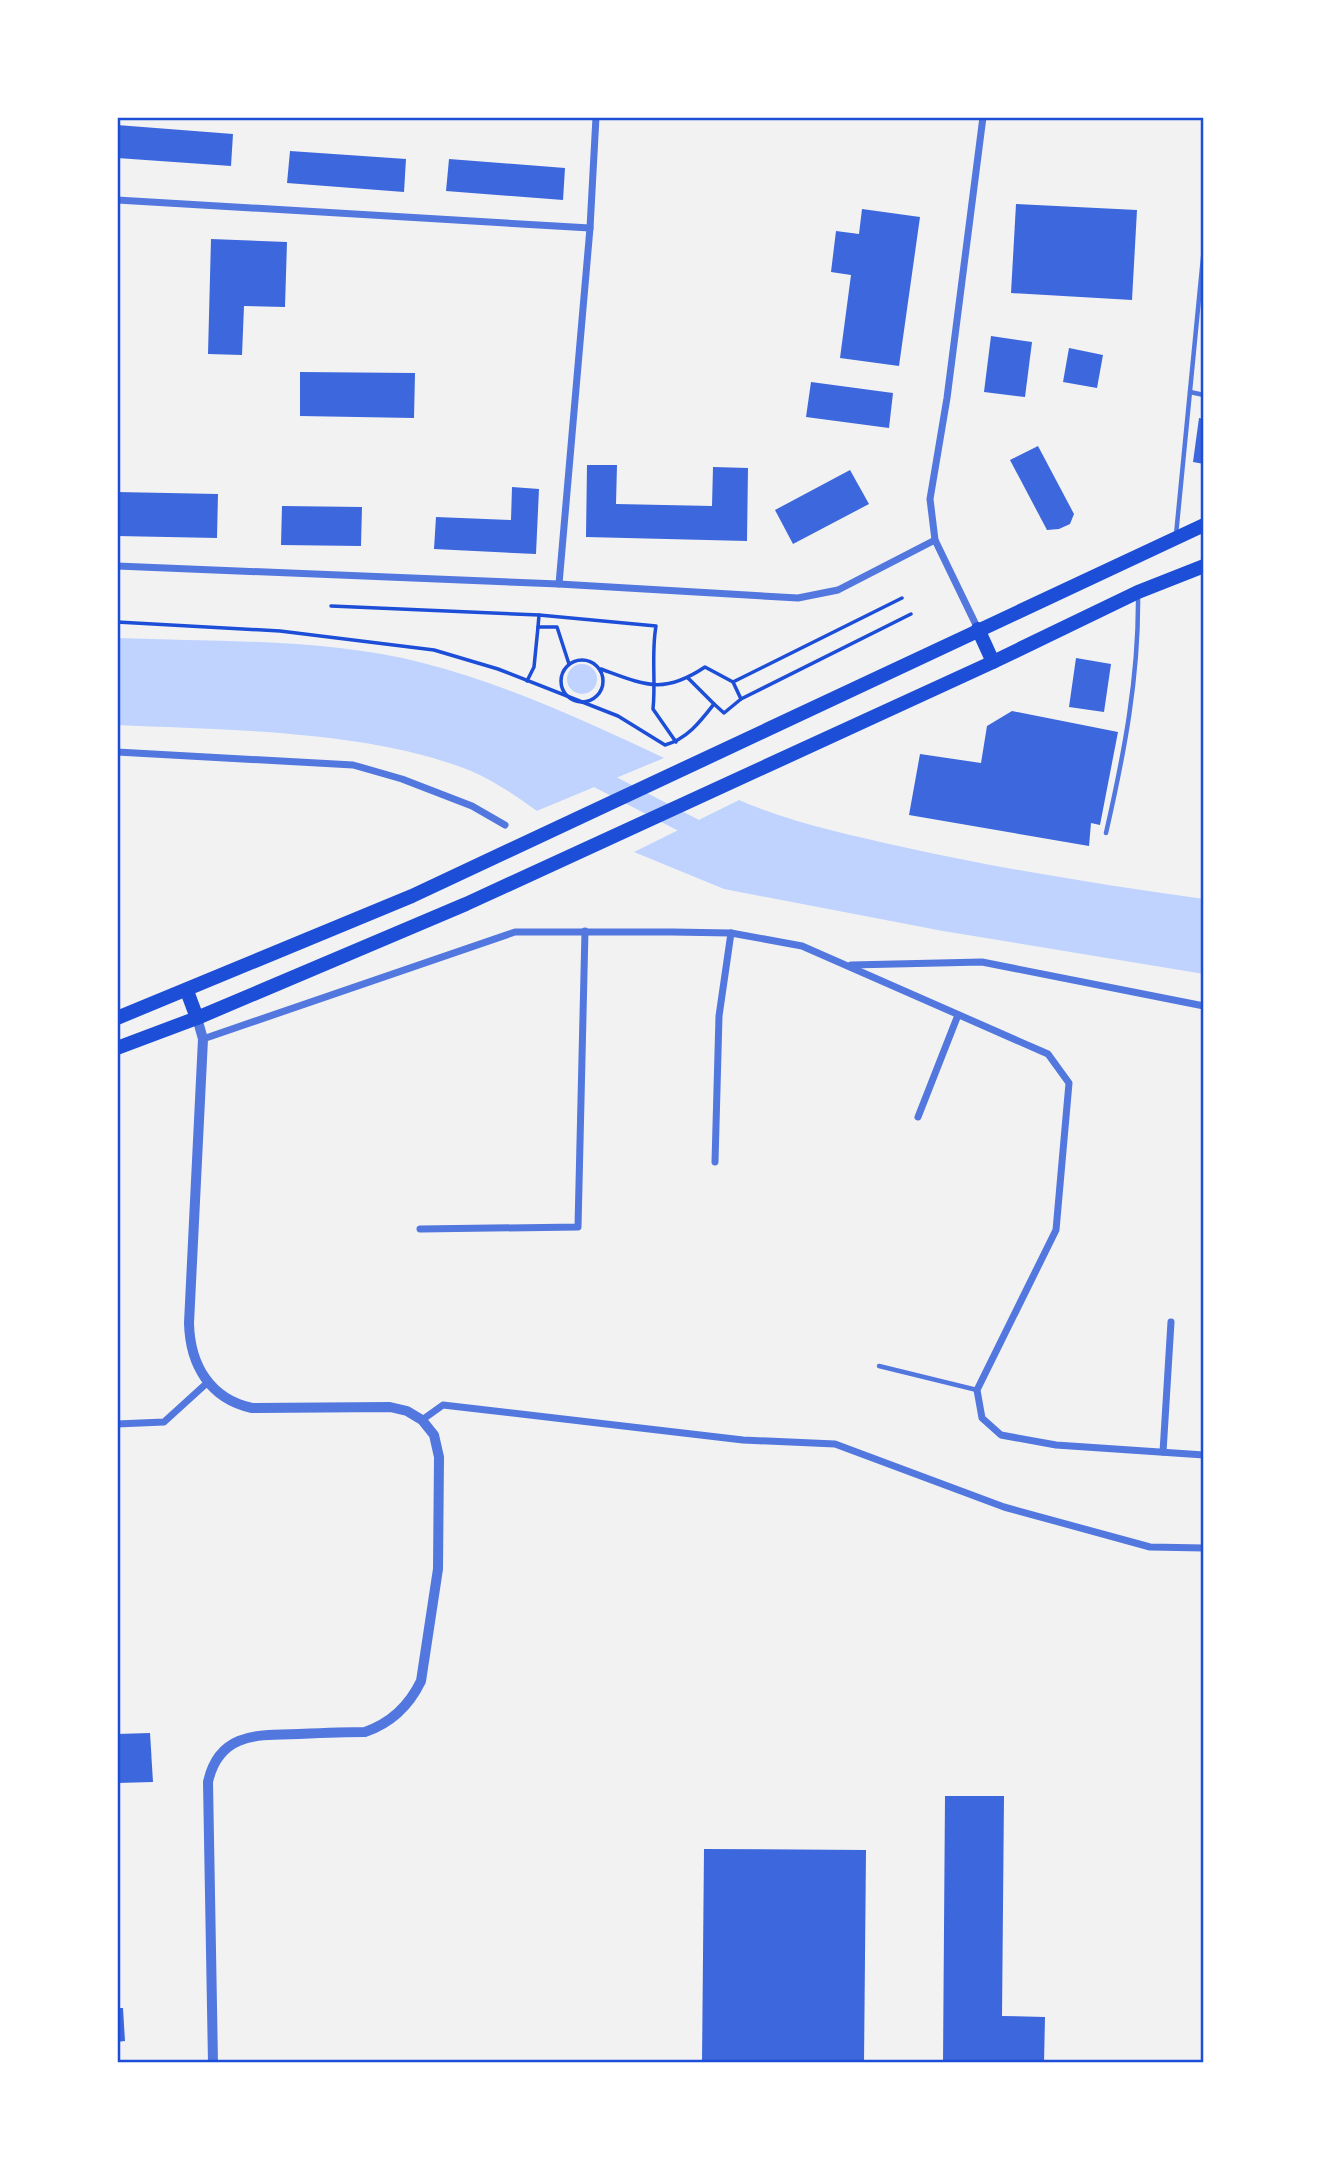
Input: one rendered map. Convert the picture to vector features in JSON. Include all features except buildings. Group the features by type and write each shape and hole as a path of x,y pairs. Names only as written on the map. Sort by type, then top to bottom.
{"main road":[{"path":"117,1018 412,896 1204,524"},
{"path":"117,1048 197,1018 466,904 1138,593 1204,566"},
{"path":"978,629 993,662"},
{"path":"187,991 197,1018"}],"street":[{"path":"559,584 590,228 596,117"},
{"path":"978,629 935,540 930,499 947,398 983,117"},
{"path":"117,200 590,228"},
{"path":"117,566 559,584 785,599 811,597 838,590 935,540"},
{"path":"117,752 353,765 402,779 472,806 505,825"},
{"path":"420,1229 578,1227 585,931"},
{"path":"204,1040 515,932 731,933 802,946 1048,1054 1069,1083 1056,1230 977,1390 982,1418 1001,1435 1056,1445 1204,1455"},
{"path":"715,1162 719,1016 731,933"},
{"path":"847,965 982,962 1204,1006"},
{"path":"918,1117 958,1015"},
{"path":"197,1018 204,1040 189,1337 196,1364 222,1398 252,1408 390,1407 407,1411 422,1420 434,1435 439,1457 438,1569 421,1681 412,1697 392,1718 365,1731 244,1738 222,1753 210,1773 213,2063"},
{"path":"1163,1452 1171,1321"},
{"path":"117,1424 164,1422 208,1382"},
{"path":"422,1420 443,1405 743,1440 835,1444 1004,1507 1150,1547 1204,1548"}],"lane":[{"path":"1175,536 1204,247"},
{"path":"1190,392 1204,395"},
{"path":"1106,833 1129,730 1138,636 1138,593"},
{"path":"879,1366 977,1390"}],"path":[{"path":"733,682 902,598"},
{"path":"331,606 539,615 656,626 652,649 655,687 653,709 676,742"},
{"path":"688,678 724,713 741,699 911,614"},
{"path":"527,681 534,667 539,615"},
{"path":"117,622 280,631 384,641 434,650 498,668 572,700 618,716 664,745 676,742 698,726 714,704"},
{"path":"538,627 557,626 569,664 561,682 572,700"},
{"path":"569,664 590,660 601,669 655,687 688,678 705,667 733,682 741,699"},
{"path":"572,700 586,702 598,696 604,683 601,669"}],"water":[{"path":"117,638 310,645 423,663 516,693 664,758 537,811 469,770 419,754 377,745 290,734 117,725"},
{"path":"582,664 593,668 597,679 593,690 582,694 571,690 567,679 571,668"},
{"path":"739,800 820,827 940,855 1053,876 1204,899 1204,974 943,931 724,889 634,852"}],"pier":[{"path":"668,757 666,762 541,813 537,811"},
{"path":"737,797 743,798 631,851 633,849"}],"waterway":[{"path":"584,771 709,836"}]}
